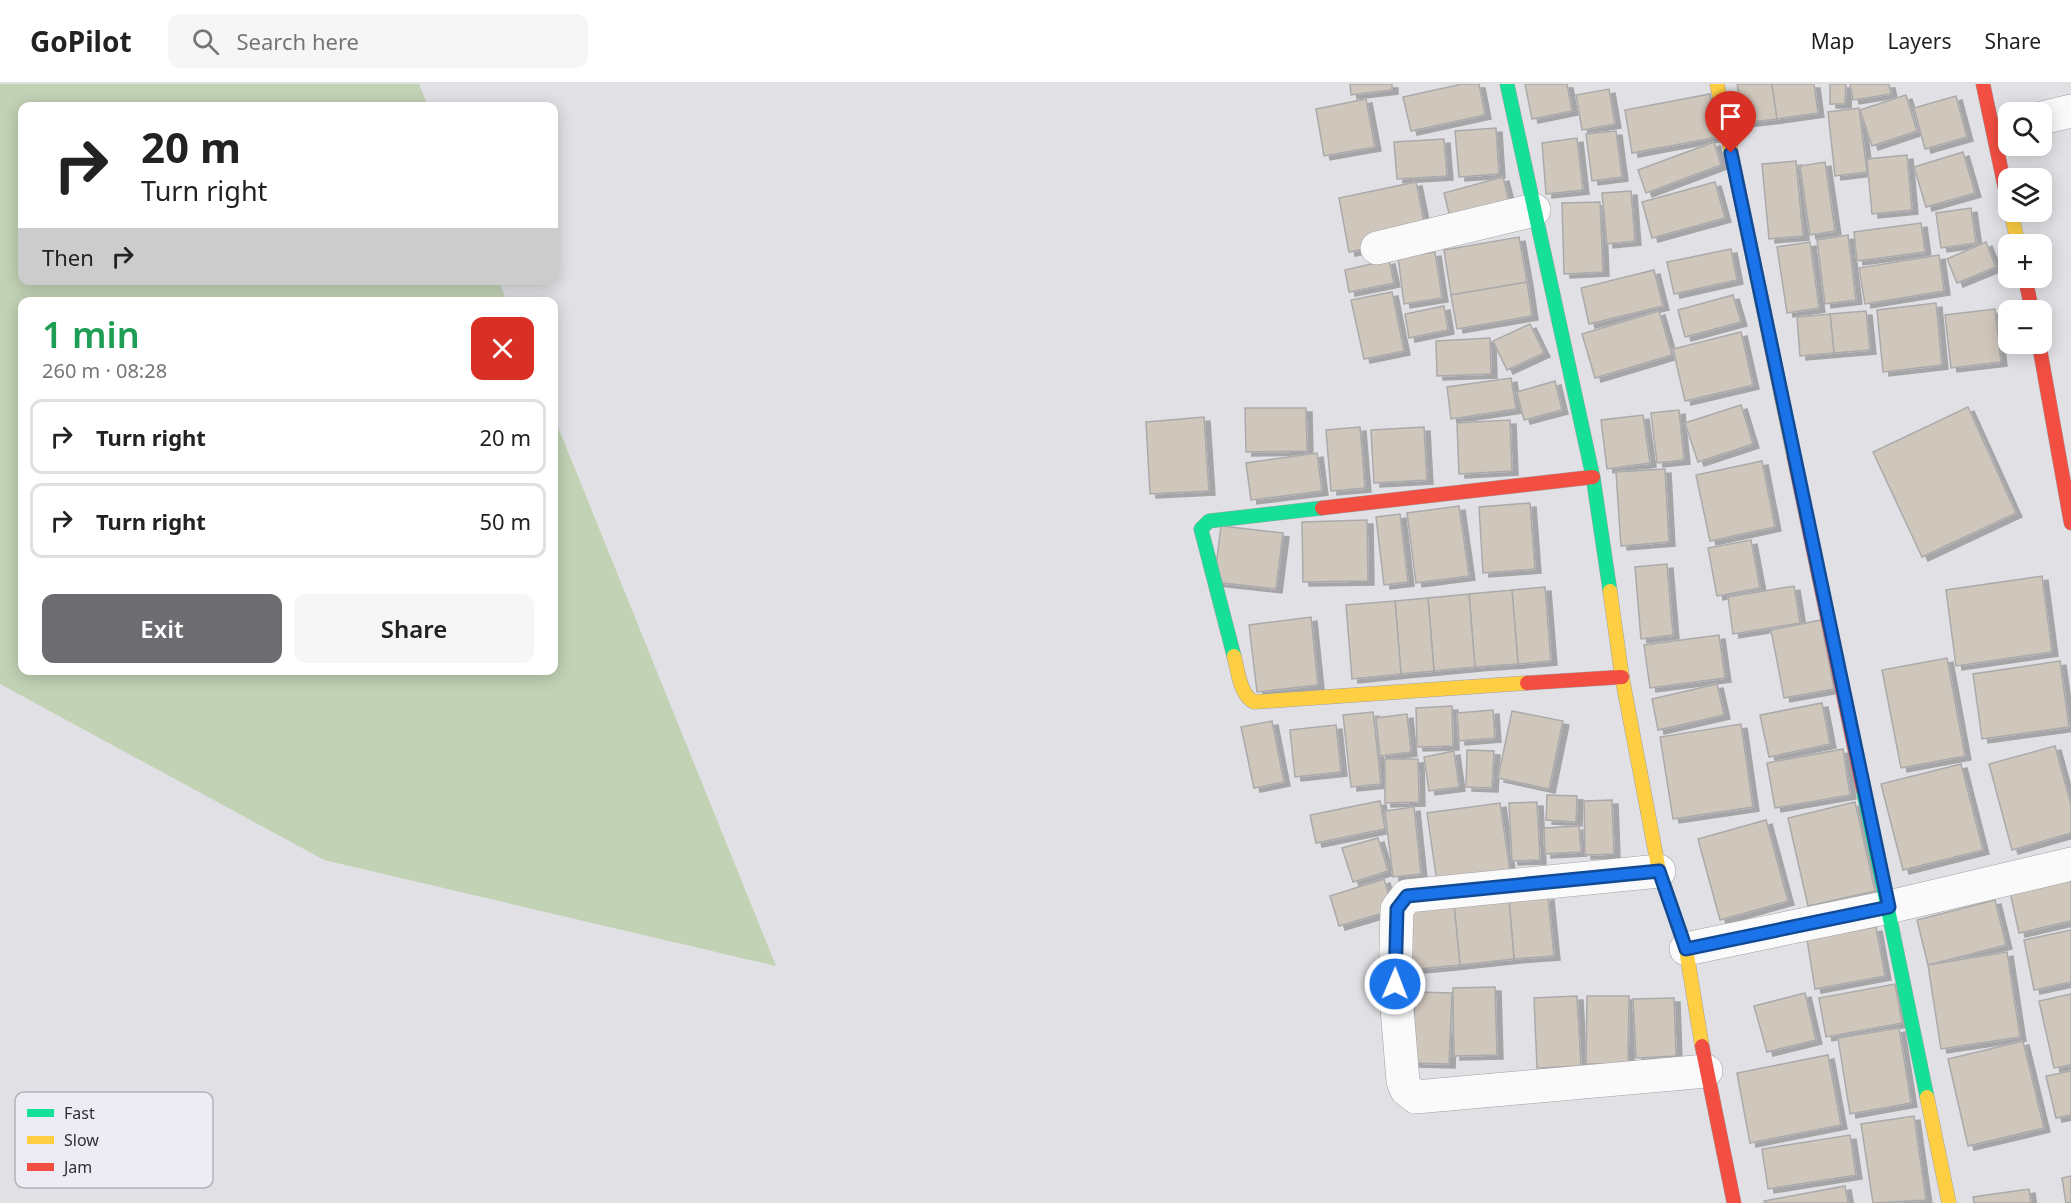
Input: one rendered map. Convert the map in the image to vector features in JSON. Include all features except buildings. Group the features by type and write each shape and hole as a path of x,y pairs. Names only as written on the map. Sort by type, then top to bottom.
{"street":[{"path":"1507,84 1593,477 1622,677 1659,871 1686,949 1706,1071 1734,1203"},
{"path":"1717,84 1949,1203"},
{"path":"1983,84 1998,121"},
{"path":"2052,116 2071,111"},
{"path":"1377,249 1534,210"},
{"path":"2041,354 2071,523"},
{"path":"1593,477 1209,521 1201,534 1244,692 1248,699 1254,702 1622,677"},
{"path":"1686,949 1889,907 2071,864"},
{"path":"1659,871 1407,896 1397,909 1395,984 1403,1081 1406,1089 1416,1097 1706,1071"}],"green space":[{"path":"0,84 419,84 426,102 18,102 18,285 500,285 505,297 18,297 18,675 558,675 558,427 776,966 324,860 0,684"}],"traffic: fast":[{"path":"1507,84 1593,477 1610,591"},
{"path":"1234,656 1201,529 1209,521 1322,508"},
{"path":"1863,789 1927,1097"}],"traffic: slow":[{"path":"1717,84 1794,457"},
{"path":"2013,222 2016,234"},
{"path":"1610,591 1622,677 1659,871 1686,949 1702,1046"},
{"path":"1234,656 1243,688 1249,699 1254,702 1527,683"},
{"path":"1927,1097 1949,1203"}],"traffic: jam":[{"path":"1983,84 2001,168"},
{"path":"2027,288 2030,300"},
{"path":"2041,354 2071,523"},
{"path":"1794,457 1863,789"},
{"path":"1322,508 1593,477"},
{"path":"1527,683 1622,677"},
{"path":"1702,1046 1734,1203"}],"route":[{"path":"1395,984 1397,909 1407,896 1659,871 1686,949 1889,907 1731,153"}]}
